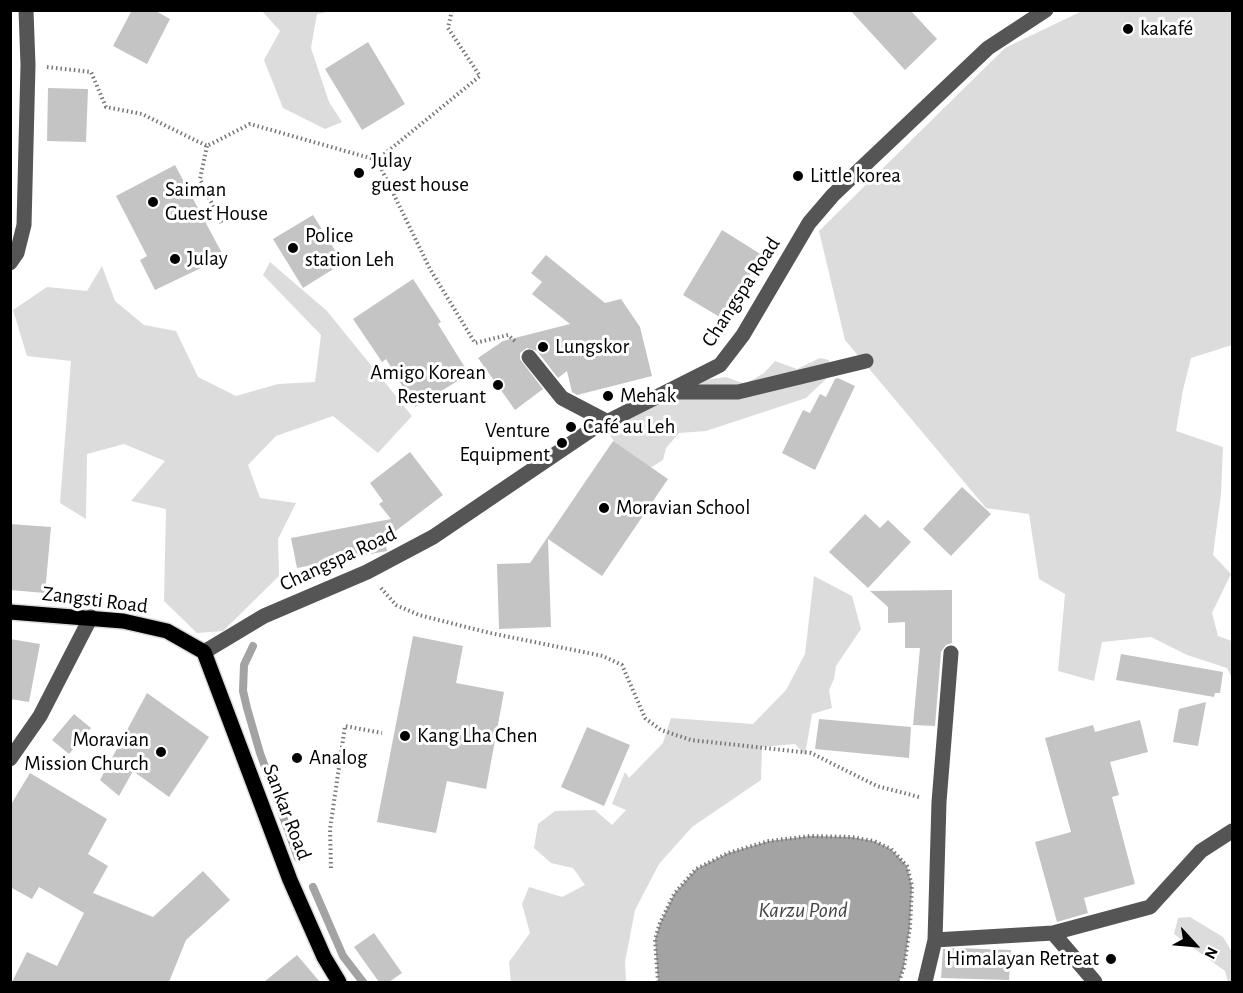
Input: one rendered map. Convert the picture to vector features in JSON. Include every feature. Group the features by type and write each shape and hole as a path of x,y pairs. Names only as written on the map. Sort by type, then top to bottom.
{"main road":[{"name":"Zangsti Road","path":"10,612 123,621 167,631 204,652"},
{"name":"Sankar Road","path":"204,652 290,880 324,957 339,982"}],"street":[{"path":"10,263 17,253 24,225 28,65 26,10"},
{"name":"Changspa Road","path":"204,652 264,616 367,572 433,537 606,422 720,365 742,335 809,223 833,195 988,48 1046,10"},
{"path":"529,357 562,398 606,422"},
{"path":"664,392 738,392 866,361"},
{"path":"10,759 40,716 91,617"},
{"path":"925,982 935,940 939,802 951,653"},
{"path":"935,940 1053,933 1150,907 1201,851 1233,831"},
{"path":"1053,933 1095,982"}],"path":[{"path":"377,160 480,76 448,28 452,10"},
{"path":"28,65 92,72 106,107 142,114 207,146"},
{"path":"207,146 250,124 377,160 430,269 476,343 508,335 529,357"},
{"path":"207,146 200,178 222,224"},
{"path":"367,572 396,605 419,615 490,633 603,656 622,665 645,718 661,730 691,740 811,753 877,786 939,802"},
{"path":"331,868 330,829 345,726 382,733"},
{"path":"658,982 655,939 660,923 674,894 696,869 728,853 769,841 810,836 851,837 874,841 891,849 906,866 912,886 910,927 904,967 899,982"}],"shaded area":[{"path":"262,11 332,11 317,14 311,48 329,102 342,122 325,129 283,108 264,60 280,31"},
{"path":"1082,11 1232,11 1232,345 1191,358 1176,431 1223,447 1221,494 1213,555 1231,574 1212,613 1218,636 1232,641 1232,678 1227,668 1187,655 1151,637 1102,642 1094,681 1058,671 1065,594 1039,579 1029,514 986,508 845,340 819,231 1005,48"},
{"path":"270,262 327,311 412,416 378,453 333,416 276,436 248,465 260,498 296,503 278,539 279,576 223,631 197,633 164,601 166,509 131,501 165,461 124,444 87,454 86,519 60,503 71,361 27,356 13,310 47,287 87,291 102,266 115,301 144,325 176,331 198,377 236,396 278,384 315,382 321,335 263,275"},
{"path":"820,358 829,360 826,379 806,398 706,431 679,433 666,448 663,460 645,471 617,446 610,435 631,414 690,382 726,377 745,384 764,373 775,361 797,369"},
{"path":"814,576 852,596 861,629 836,666 829,690 832,708 812,714 805,755 795,744 762,747 761,780 692,827 659,864 635,910 625,962 626,982 511,982 509,962 530,933 522,904 529,887 562,897 585,885 573,868 551,863 534,848 538,824 555,811 595,810 612,825 626,810 612,804 625,772 629,778 663,743 671,718 753,724 786,690 805,654"},
{"path":"1190,917 1223,937 1232,952 1232,982 1228,982 1225,971 1174,934 1178,918"}],"water":[{"name":"Karzu Pond","path":"810,836 851,837 874,841 891,849 907,866 912,886 910,927 904,967 899,982 658,982 655,939 660,923 674,894 696,869 728,853 769,841"}],"building":[{"path":"132,10 154,10 170,19 147,64 113,46"},
{"path":"850,10 910,10 937,39 905,70"},
{"path":"368,42 405,104 362,130 325,69"},
{"path":"48,88 88,89 86,142 47,141"},
{"path":"175,165 224,257 155,290 140,260 147,256 116,196"},
{"path":"313,215 343,263 303,288 273,239"},
{"path":"722,230 762,255 723,319 683,295"},
{"path":"546,255 605,303 621,299 640,327 652,376 577,395 572,392 567,371 558,378 537,351 527,348 520,353 520,359 543,389 515,410 478,358 503,341 570,324 532,294 542,282 531,273"},
{"path":"413,279 441,322 438,324 469,374 415,407 386,359 382,362 353,319"},
{"path":"838,378 855,386 815,470 782,453 803,410 810,413 820,394 826,397 835,379"},
{"path":"613,441 668,479 602,576 548,539 551,627 499,629 497,564 530,563"},
{"path":"410,452 443,495 385,539 387,551 297,568 291,538 391,519 379,504 383,501 370,483"},
{"path":"962,487 991,514 951,556 923,529"},
{"path":"865,514 880,528 888,520 911,542 868,588 829,552"},
{"path":"10,524 51,527 45,593 10,590"},
{"path":"952,590 952,643 946,645 941,652 935,726 913,725 920,648 905,648 905,622 888,623 888,607 870,591"},
{"path":"413,636 463,646 456,683 504,692 486,789 447,781 436,833 377,822"},
{"path":"10,639 40,644 29,702 10,699"},
{"path":"1121,654 1223,672 1220,693 1215,693 1214,697 1116,680"},
{"name":"Moravian Mission Church","path":"147,693 209,737 169,797 133,771 119,796 100,780"},
{"path":"1206,702 1198,746 1173,742 1179,709"},
{"path":"74,714 91,728 69,754 52,740"},
{"path":"819,719 911,727 909,758 815,749"},
{"path":"1140,720 1148,752 1110,762 1119,795 1112,797 1135,884 1084,898 1088,913 1057,922 1035,842 1071,832 1045,738 1093,725 1095,732"},
{"path":"587,727 630,745 604,806 561,787"},
{"path":"30,773 107,819 88,854 108,866 93,893 153,917 203,871 230,900 186,940 169,982 12,982 27,952 57,966 84,913 39,887 32,899 10,887 10,806"},
{"path":"374,933 402,973 389,982 379,982 354,947"},
{"path":"943,949 1011,950 1009,980 941,978"},
{"path":"297,955 320,982 264,982"}],"waterway":[{"path":"253,646 244,665 243,691 260,753 298,858"},
{"path":"313,887 343,956 363,982"}],"place":[{"name":"kakafé","path":"1128,29"},
{"name":"Julay guest house","path":"359,173"},
{"name":"Little korea","path":"798,176"},
{"name":"Saiman Guest House","path":"153,202"},
{"name":"Police station Leh","path":"293,248"},
{"name":"Julay","path":"175,259"},
{"name":"Lungskor","path":"543,347"},
{"name":"Amigo Korean Resteruant","path":"498,385"},
{"name":"Mehak","path":"608,396"},
{"name":"Café au Leh","path":"571,427"},
{"name":"Venture Equipment","path":"562,443"},
{"name":"Moravian School","path":"604,508"},
{"name":"Kang Lha Chen","path":"405,736"},
{"name":"Moravian Mission Church","path":"161,752"},
{"name":"Analog","path":"297,758"},
{"name":"Himalayan Retreat","path":"1111,959"}]}
